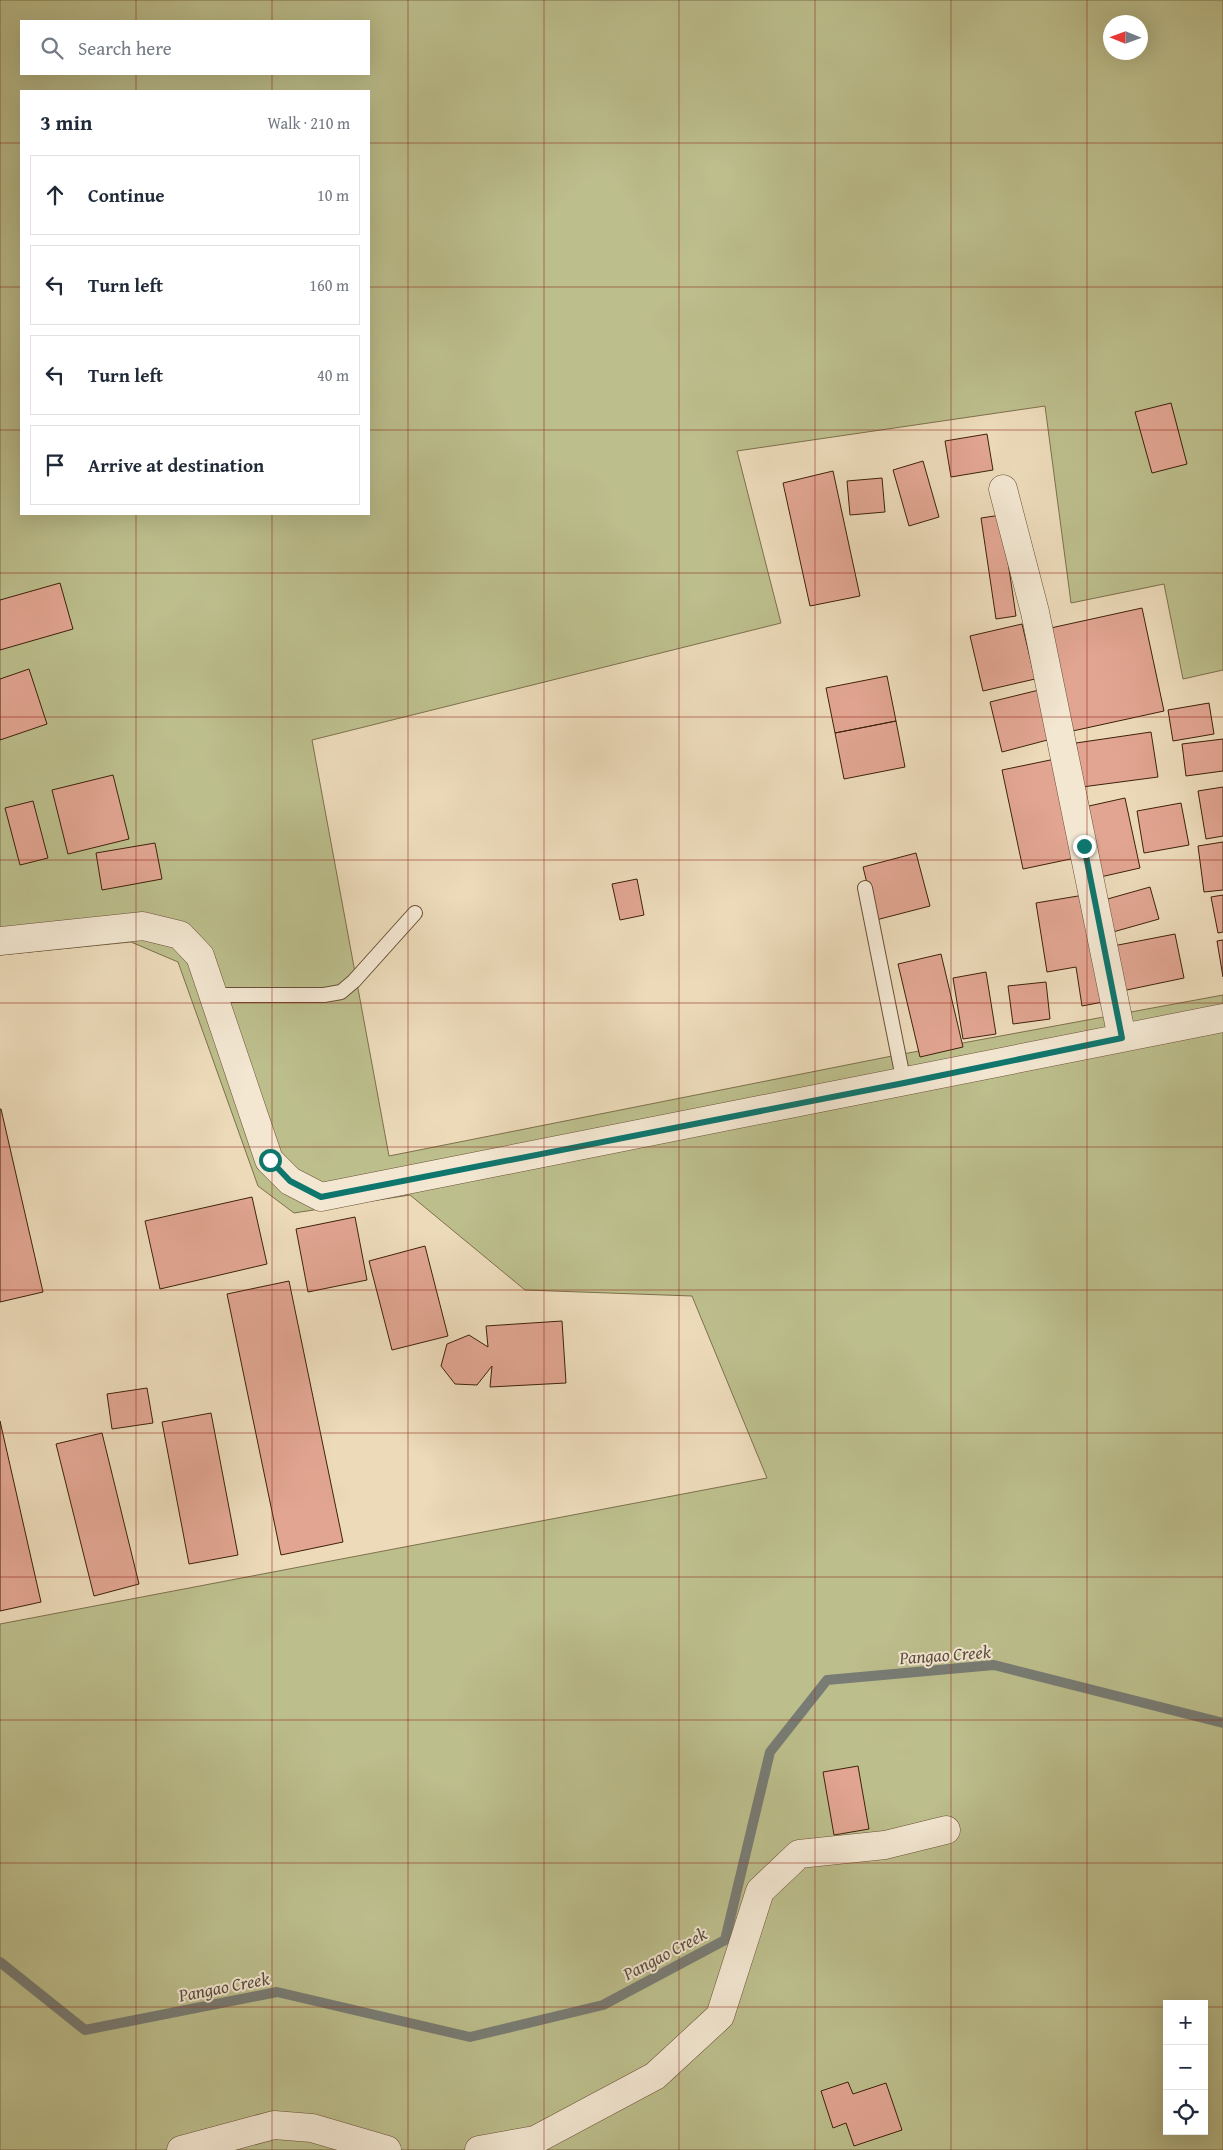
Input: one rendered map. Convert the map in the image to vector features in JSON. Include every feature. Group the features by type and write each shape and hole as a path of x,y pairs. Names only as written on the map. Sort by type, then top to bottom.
{"street":[{"path":"1003,489 1037,622 1122,1038"},
{"path":"0,941 143,926 180,935 200,956 270,1160 290,1181 321,1197 904,1083 1223,1018"},
{"path":"479,2150 535,2140 655,2076 713,2023 720,2016 760,1891 799,1854 885,1845 946,1830"},
{"path":"181,2150 274,2125 312,2128 387,2150"}],"lane":[{"path":"865,888 904,1083"},
{"path":"214,995 310,996 340,992 354,981 415,913"}],"green space":[{"path":"0,0 1223,0 1223,670 1183,679 1164,584 1071,603 1045,406 737,451 781,623 312,740 389,1156 892,1056 1223,995 1223,2150 0,2150 0,1624 767,1478 692,1296 525,1290 410,1195 294,1213 258,1186 178,962 131,942 0,955"}],"building":[{"path":"1171,403 1187,464 1152,473 1135,412"},
{"path":"987,434 993,470 951,477 945,441"},
{"path":"923,461 939,517 909,526 893,470"},
{"path":"833,471 860,596 810,606 783,483"},
{"path":"882,478 885,512 850,515 847,481"},
{"path":"1001,515 1016,616 996,619 981,518"},
{"path":"60,583 73,629 0,650 0,600"},
{"path":"1142,608 1164,711 1068,732 1046,629"},
{"path":"1022,624 1035,679 983,691 970,636"},
{"path":"29,669 47,724 0,740 0,679"},
{"path":"887,676 896,721 835,733 826,688"},
{"path":"1043,689 1055,738 1002,752 990,702"},
{"path":"1209,703 1214,734 1173,741 1168,710"},
{"path":"896,721 905,767 844,779 835,733"},
{"path":"1151,732 1158,777 1082,787 1076,743"},
{"path":"1223,739 1223,771 1186,776 1182,744"},
{"path":"1060,758 1080,857 1023,869 1002,770"},
{"path":"113,775 129,839 68,854 52,790"},
{"path":"1223,787 1223,836 1206,839 1198,791"},
{"path":"1125,798 1140,868 1096,878 1080,808"},
{"path":"33,801 48,858 20,865 5,808"},
{"path":"1181,803 1189,845 1144,853 1137,811"},
{"path":"1223,842 1223,890 1204,892 1198,846"},
{"path":"155,843 162,879 102,890 96,853"},
{"path":"916,853 930,906 876,920 863,867"},
{"path":"637,879 644,915 620,920 612,884"},
{"path":"1150,887 1159,919 1113,932 1104,900"},
{"path":"1084,895 1108,1001 1082,1006 1076,967 1047,972 1036,903"},
{"path":"1223,895 1223,932 1218,933 1211,897"},
{"path":"1175,934 1184,978 1122,991 1113,946"},
{"path":"1223,940 1223,977 1217,941"},
{"path":"941,954 963,1047 920,1057 898,964"},
{"path":"986,972 996,1034 963,1039 953,978"},
{"path":"1046,982 1050,1019 1013,1024 1008,986"},
{"path":"0,1109 43,1292 0,1302"},
{"path":"252,1197 267,1264 160,1289 145,1221"},
{"path":"355,1217 367,1280 308,1292 296,1229"},
{"path":"425,1246 448,1336 392,1350 369,1261"},
{"path":"289,1281 343,1542 281,1555 227,1294"},
{"path":"562,1321 566,1383 490,1387 492,1366 477,1385 455,1384 441,1366 447,1344 469,1335 488,1347 486,1326"},
{"path":"147,1388 153,1423 112,1429 107,1394"},
{"path":"211,1413 238,1555 189,1564 162,1422"},
{"path":"0,1421 41,1602 0,1611"},
{"path":"102,1433 139,1584 94,1596 56,1444"},
{"path":"858,1766 869,1829 834,1835 823,1772"},
{"path":"848,2082 853,2094 886,2083 902,2130 854,2146 846,2123 833,2128 821,2091"}],"waterway":[{"name":"Pangao Creek","path":"0,1962 85,2030 277,1992 470,2037 603,2005 725,1940 770,1752 827,1680 994,1665 1223,1723"}],"route":[{"path":"270,1160 290,1181 321,1197 904,1083 1122,1038 1084,846"}]}
